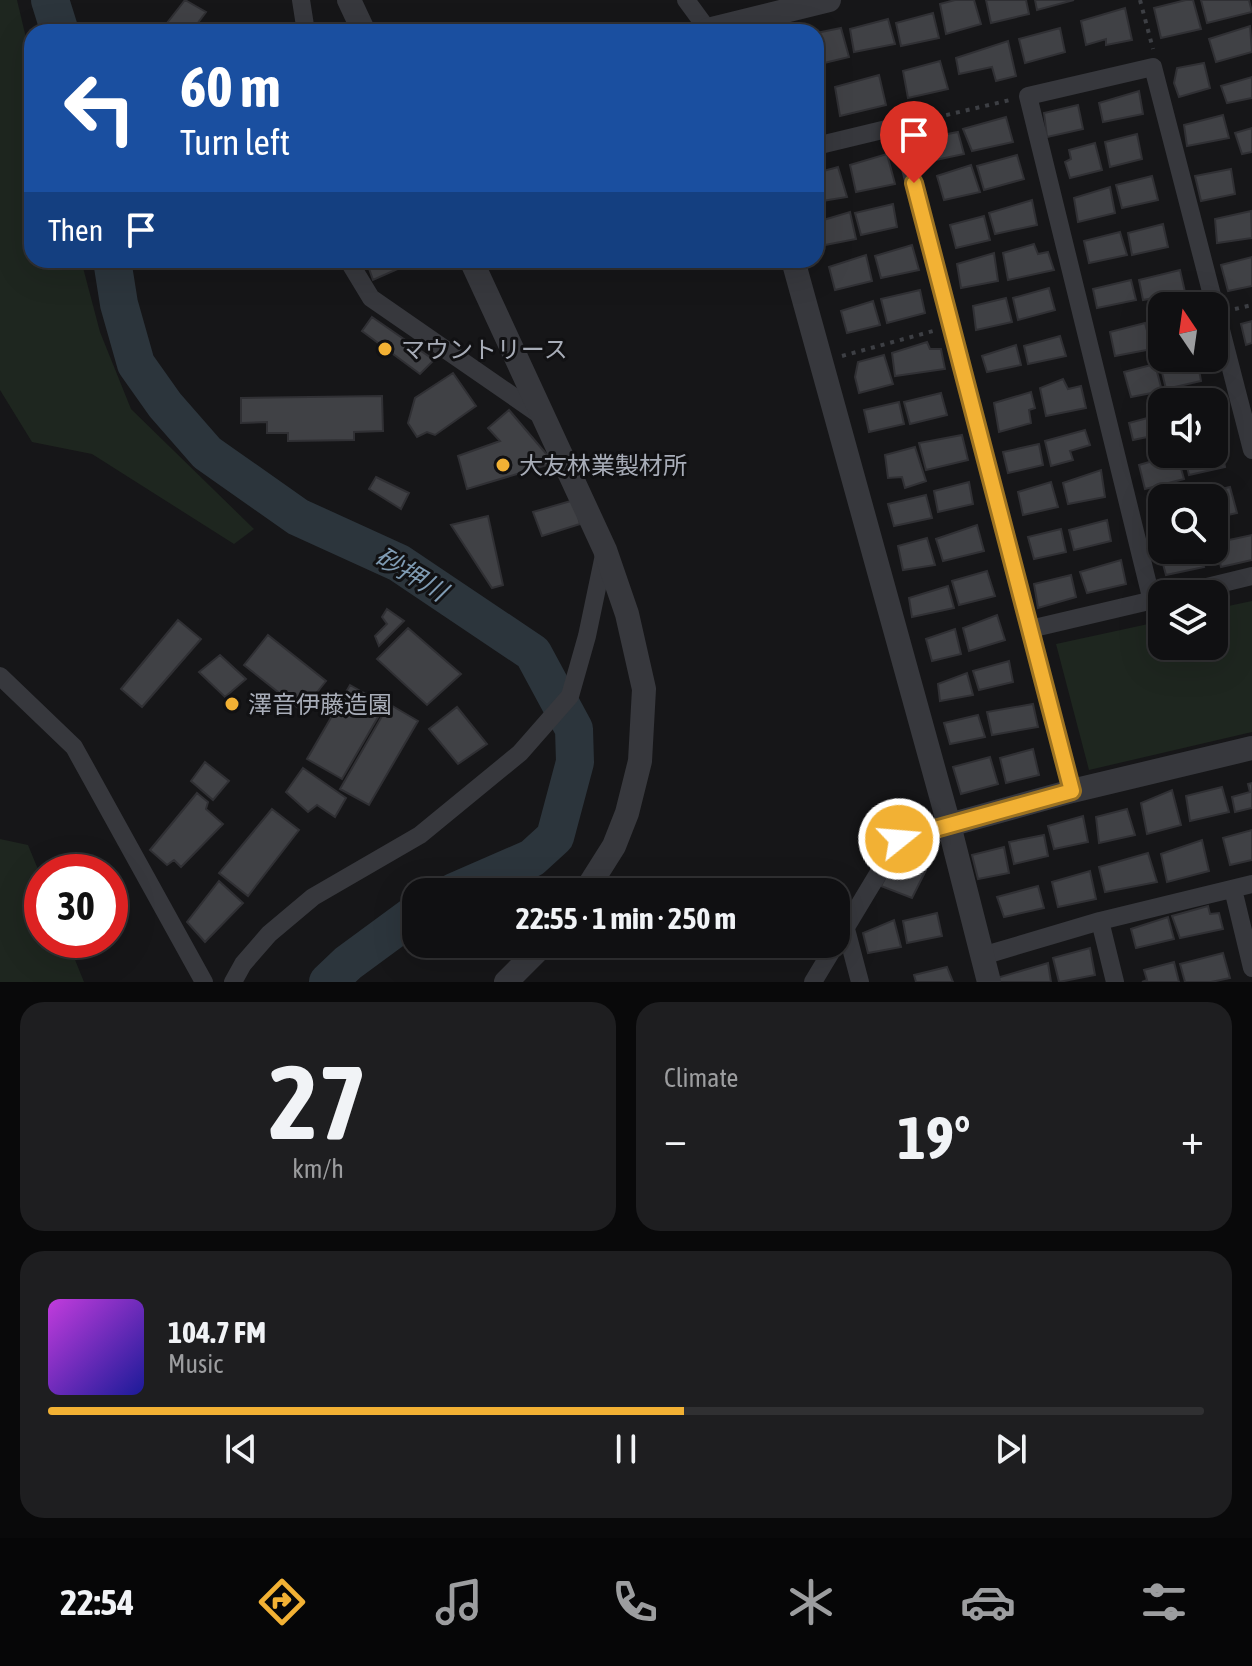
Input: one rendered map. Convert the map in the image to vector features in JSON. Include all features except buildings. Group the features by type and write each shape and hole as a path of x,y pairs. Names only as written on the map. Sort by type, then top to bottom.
{"street":[{"path":"301,0 305,24"},
{"path":"349,0 360,24"},
{"path":"686,0 704,24"},
{"path":"736,24 829,0"},
{"path":"1152,580 1028,96 1153,67 1252,450"},
{"path":"824,144 899,126 1072,791"},
{"path":"353,268 371,298 546,419"},
{"path":"475,268 605,550 627,614 644,689 640,761 627,813 614,846 594,878"},
{"path":"795,268 949,825 989,982"},
{"path":"233,982 243,964 269,934 313,897 420,835 520,753 570,696 587,636 605,550"},
{"path":"1228,582 1252,576"},
{"path":"1030,629 1148,601"},
{"path":"0,676 74,747 204,982"},
{"path":"850,922 899,839 1072,791 1252,748"},
{"path":"982,956 1100,921 1252,884"},
{"path":"1233,889 1252,968"},
{"path":"1100,921 1115,982"},
{"path":"850,944 860,982"},
{"path":"506,982 530,958"},
{"path":"813,982 828,958"}],"path":[{"path":"1140,0 1155,57 1153,67"},
{"path":"899,126 1028,96"},
{"path":"841,356 951,326"}],"shaded area":[{"path":"0,0 17,0 24,29 24,268 83,268 100,332 131,409 254,529 234,544 92,454 32,442 0,390"},
{"path":"1252,601 1252,732 1089,770 1056,644 1148,624 1148,660 1228,660 1228,606"},
{"path":"0,839 28,845 32,854 24,854 24,958 74,958 84,982 0,982"}],"waterway":[{"name":"砂押川","path":"50,0 58,24"},
{"name":"砂押川","path":"113,268 119,304 136,364 165,405 207,453 298,517 399,563 533,653 574,729 575,762 555,837 532,858 486,878"},
{"name":"砂押川","path":"328,982 348,963 402,923"}],"place":[{"name":"マウントリース","path":"385,349"},
{"name":"大友林業製材所","path":"503,465"},
{"name":"澤音伊藤造園","path":"232,704"}],"route":[{"path":"899,839 1072,791 914,183"}]}
